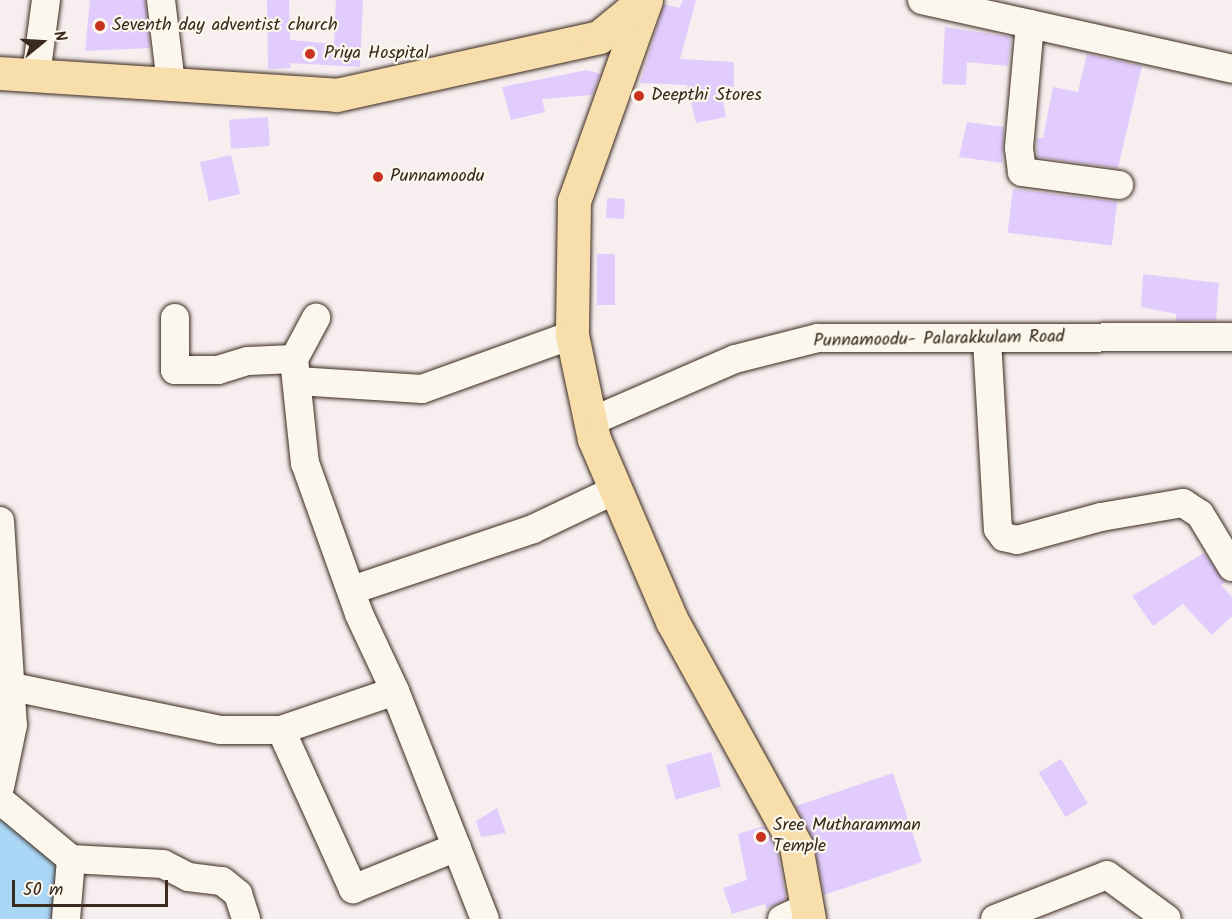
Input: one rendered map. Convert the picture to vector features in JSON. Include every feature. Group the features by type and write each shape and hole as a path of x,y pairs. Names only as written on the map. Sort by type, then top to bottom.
{"main road":[{"path":"0,73 336,95 599,37 645,0"},
{"path":"645,0 574,201 572,335 590,422 615,490 672,621 796,846 799,915"}],"street":[{"path":"36,75 46,0"},
{"path":"162,0 171,84"},
{"path":"922,0 1232,69"},
{"path":"1030,24 1019,148 1022,172 1119,185"},
{"path":"175,318 175,370 218,370 248,361 422,389 572,335"},
{"path":"316,318 295,370 304,463 352,590 395,691 485,919"},
{"name":"Punnamoodu- Palarakkulam Road","path":"590,422 735,358 818,338 987,340 1232,337"},
{"path":"987,340 998,529 1004,537 1017,540 1101,517 1183,502 1200,514 1232,567"},
{"path":"352,590 533,529 615,490"},
{"path":"0,521 12,725 0,787"},
{"path":"8,686 187,725 281,730 395,691"},
{"path":"281,730 353,889 457,847"},
{"path":"0,800 70,858 163,864 188,877 222,880 237,894 246,919"},
{"path":"66,919 70,858"},
{"path":"995,919 1107,875 1167,919"}],"water":[{"path":"0,820 71,859 68,919 0,919"}],"building":[{"path":"90,0 145,0 150,48 85,51"},
{"path":"267,0 289,0 290,40 334,44 336,0 363,0 360,67 290,63 291,68 268,69"},
{"path":"683,0 696,0 680,59 734,62 734,87 720,86 726,117 696,123 687,85 640,83 664,4 679,8"},
{"path":"945,27 1011,37 1008,66 967,62 966,85 942,84"},
{"path":"1087,54 1142,66 1118,168 1037,157 1037,138 1043,138 1053,87 1078,92"},
{"path":"587,70 600,74 592,95 542,99 545,112 511,120 502,87"},
{"path":"268,117 270,146 231,149 229,120"},
{"path":"967,122 1004,127 1002,163 959,157"},
{"path":"231,155 240,194 209,201 200,162"},
{"path":"1013,189 1117,202 1112,245 1008,233"},
{"path":"607,198 625,199 624,219 606,218"},
{"path":"597,254 615,254 615,305 597,305"},
{"path":"1143,274 1219,283 1216,320 1176,321 1176,314 1141,307"},
{"path":"1204,553 1226,582 1221,585 1232,597 1232,616 1212,635 1183,604 1153,626 1132,596"},
{"path":"711,752 721,787 676,800 666,765"},
{"path":"1061,759 1088,804 1065,817 1039,772"},
{"path":"893,773 922,862 824,895 814,842 796,806"},
{"path":"497,808 506,833 481,837 476,821"},
{"path":"764,826 778,852 786,899 767,909 765,904 732,914 723,888 747,880 738,834"}],"place":[{"name":"Seventh day adventist church","path":"100,26"},
{"name":"Priya Hospital","path":"310,54"},
{"name":"Deepthi Stores","path":"639,96"},
{"name":"Punnamoodu","path":"378,177"},
{"name":"Sree Mutharamman Temple","path":"761,837"}]}
